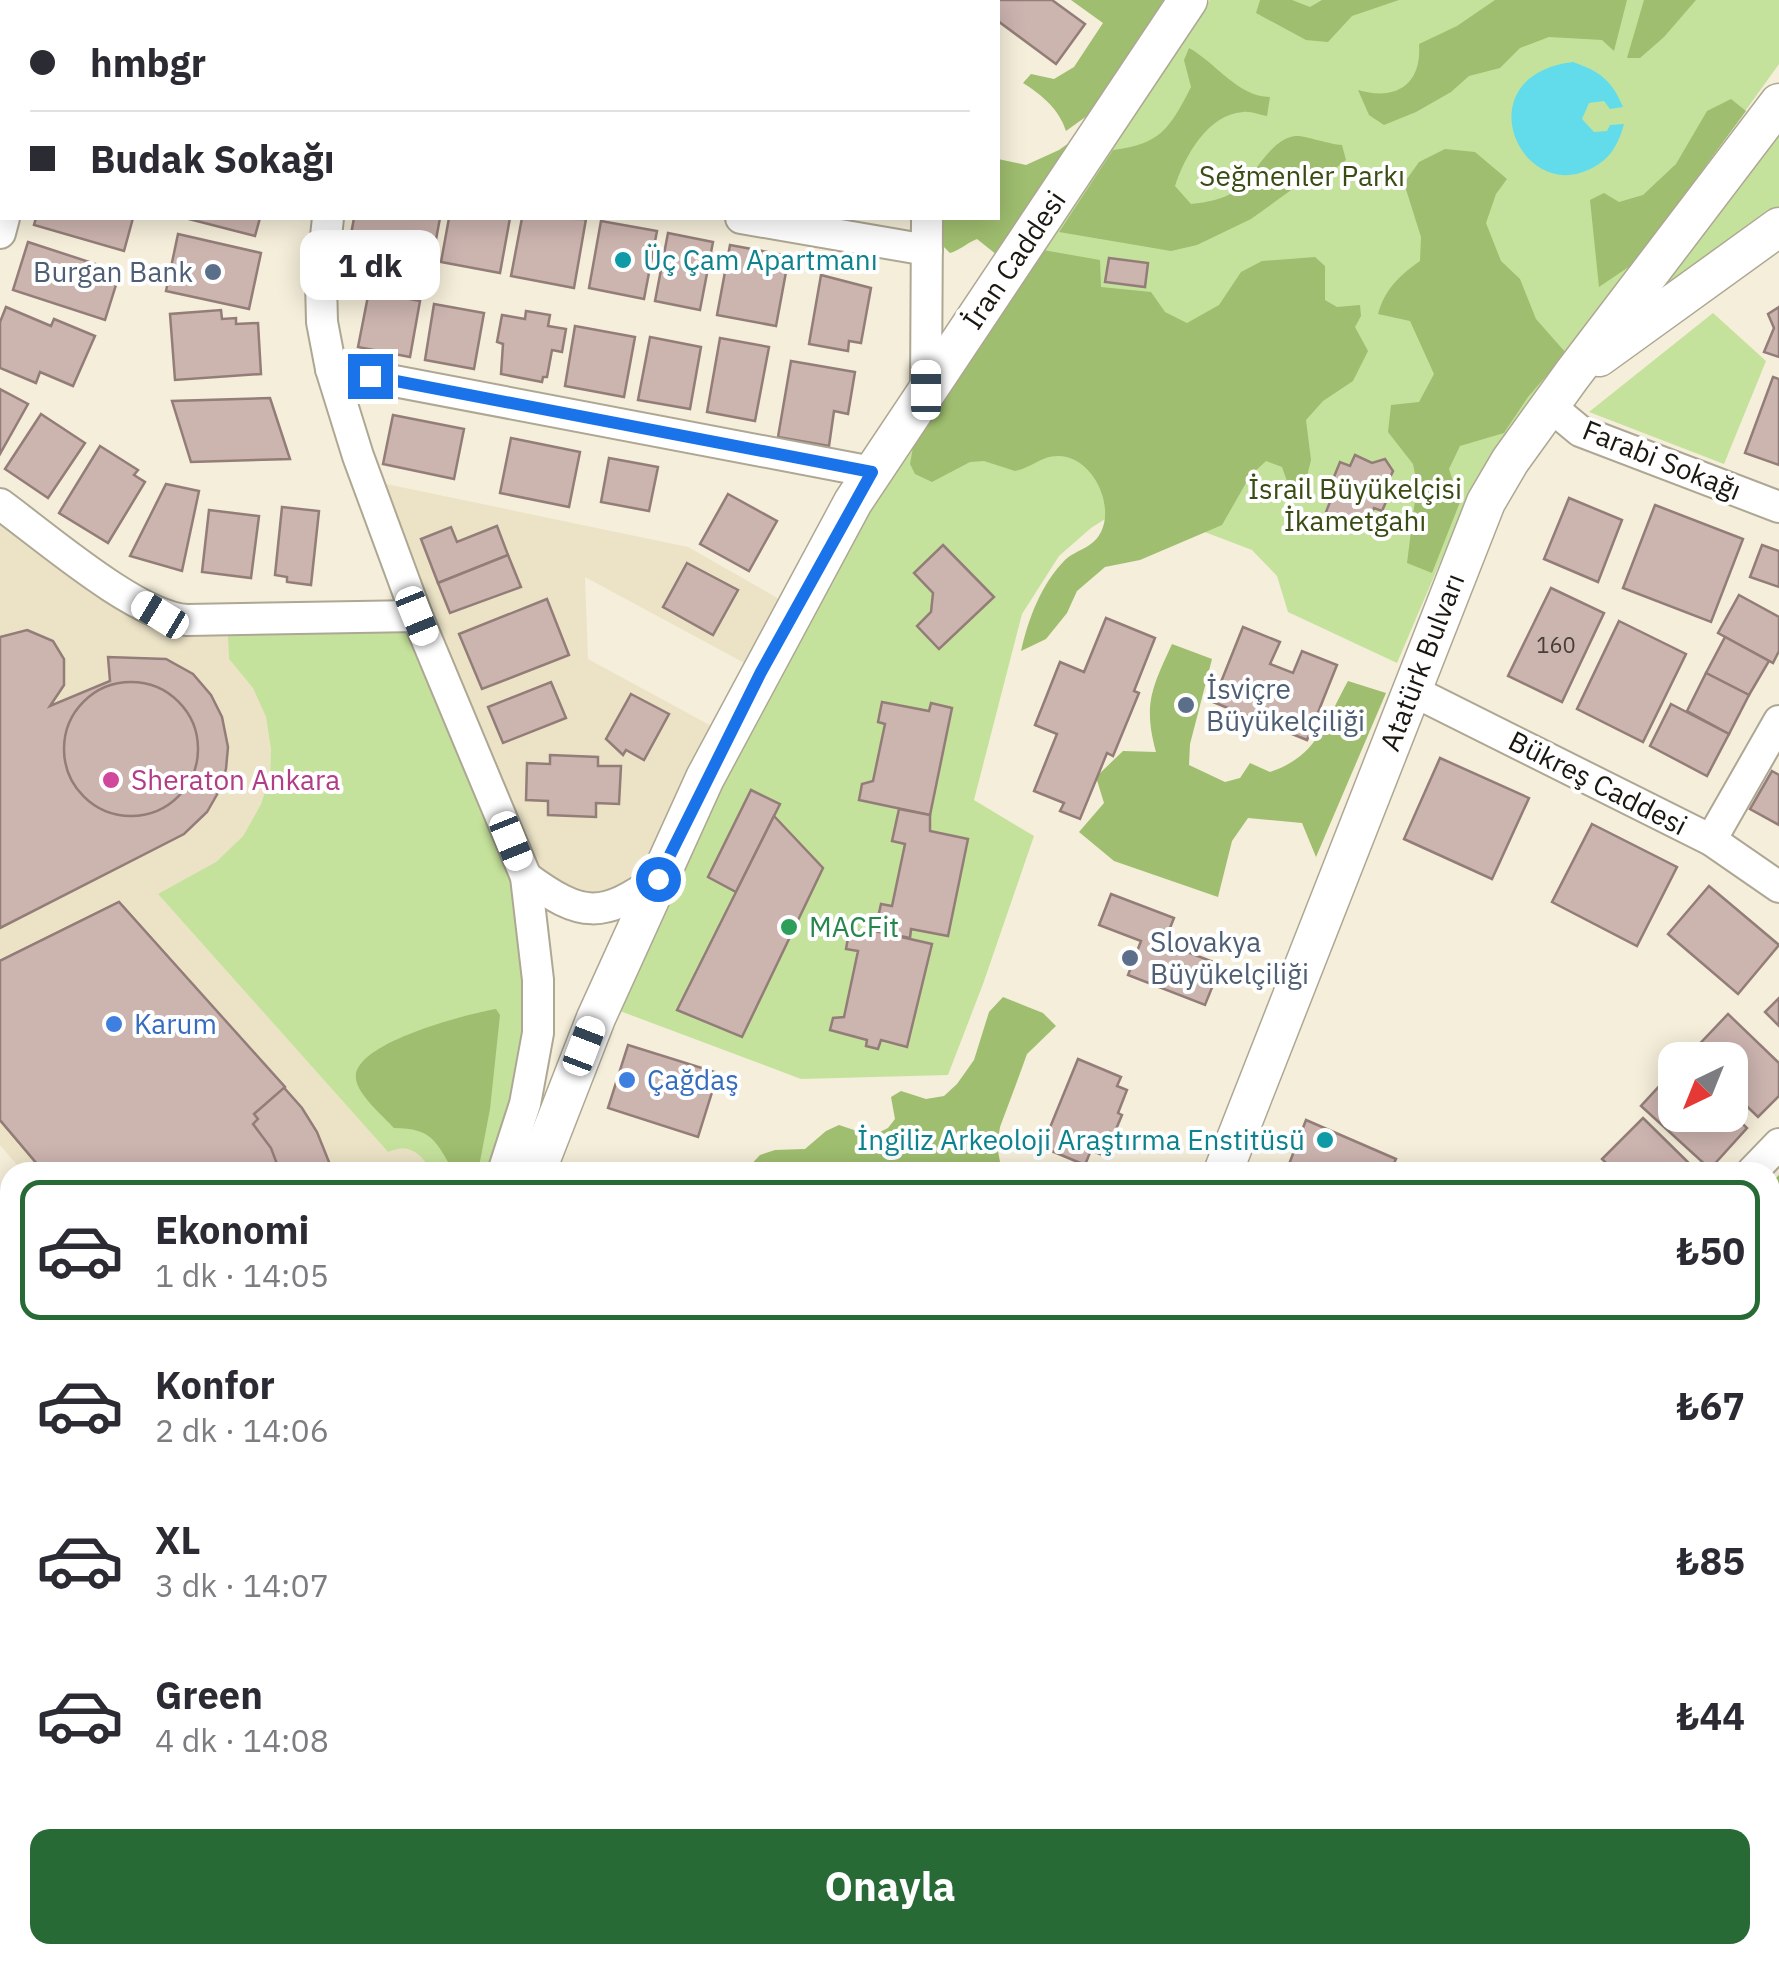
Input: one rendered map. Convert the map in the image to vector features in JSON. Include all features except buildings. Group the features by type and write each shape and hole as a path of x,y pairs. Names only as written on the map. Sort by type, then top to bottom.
{"main road":[{"name":"İran Caddesi","path":"540,1162 596,1018 658,879 761,672 872,472 1188,0"},
{"name":"Atatürk Bulvarı","path":"1227,1162 1486,502 1510,461 1572,375 1779,104"},
{"path":"1572,375 1779,227"}],"street":[{"path":"328,220 321,295 331,369 358,456 417,616 526,877 538,980 538,1032 525,1104 506,1162"},
{"path":"753,220 927,250"},
{"path":"926,220 926,390"},
{"path":"331,369 872,472"},
{"name":"Farabi Sokağı","path":"1550,406 1580,430 1779,508"},
{"path":"0,504 124,594 168,617 188,620 417,616"},
{"name":"Bükreş Caddesi","path":"1411,690 1711,840 1779,887"},
{"path":"1711,840 1779,722"},
{"path":"526,877 562,901 592,911 630,899 658,879"},
{"path":"1762,1162 1779,1144"}],"shaded area":[{"path":"367,480 688,547 795,608 761,672 585,577 588,659 728,735 630,899 547,892"},
{"path":"0,504 124,594 227,620 229,659 254,689 266,717 270,776 261,804 243,836 216,862 159,895 387,1151 412,1150 426,1162 14,1162 0,1145"}],"green space":[{"path":"1071,0 1164,0 1091,113 1066,131 1049,103 1023,83 1031,74 1054,79 1074,67 1103,23"},
{"path":"1210,0 1779,0 1779,64 1468,497 1397,663 1288,612 1277,576 1252,550 1181,523 1124,507 1091,528 1059,556 1022,614 974,800 1034,836 948,1075 801,1079 612,1008 672,874 878,481"},
{"path":"1260,0 1292,0 1310,7 1322,0 1399,0 1352,16 1328,42 1306,40 1256,13"},
{"path":"1495,0 1627,0 1614,51 1602,40 1549,37 1520,48 1500,68 1469,76 1451,92 1416,112 1384,125 1369,115 1358,90 1384,93 1404,86 1416,70 1419,44 1457,26"},
{"path":"1644,0 1696,0 1640,58 1627,58"},
{"name":"Seğmenler Parkı","path":"1189,48 1237,85 1270,97 1267,116 1246,112 1230,115 1199,139 1175,186 1191,204 1215,200 1237,190 1270,151 1295,136 1342,145 1346,160 1326,176 1301,183 1251,219 1197,245 1171,251 1059,232 1113,150 1153,138 1170,123 1191,87 1184,60"},
{"path":"1731,99 1746,111 1633,264 1599,287 1590,200 1604,193 1619,202 1643,195 1676,164 1707,111"},
{"path":"1779,104 1779,227 1572,375"},
{"path":"1114,111 997,255 977,239 950,253 938,241 941,220 1000,220 1000,159 1026,165 1059,150"},
{"path":"1445,149 1475,152 1507,179 1496,194 1486,223 1501,261 1520,279 1536,319 1566,353 1528,397 1504,433 1460,446 1449,469 1460,502 1432,573 1407,563 1417,484 1413,464 1388,432 1391,405 1419,402 1434,374 1410,321 1378,314 1394,284 1420,261 1421,237 1404,183 1419,162"},
{"path":"1043,250 1100,260 1101,287 1151,292 1165,312 1187,323 1219,305 1241,272 1262,261 1315,257 1325,266 1325,300 1337,307 1360,305 1361,316 1355,327 1368,351 1353,381 1323,401 1306,420 1311,460 1306,480 1288,484 1282,467 1266,461 1250,476 1222,525 1140,560 1105,567 1077,591 1067,613 1046,639 1021,651 1049,580 1065,560 1101,532 1105,508 1098,484 1081,464 1058,456 1015,471 984,461 970,462 932,482 915,474 910,464 913,447"},
{"path":"1713,313 1766,361 1724,464 1589,412"},
{"path":"417,616 526,877 538,980 505,1162 425,1162 409,1149 388,1152 158,894 216,862 243,836 261,804 270,776 266,717 253,688 229,659 227,620"},
{"path":"1172,644 1212,659 1190,744 1189,765 1225,782 1240,778 1250,763 1270,772 1299,757 1326,724 1348,681 1386,693 1316,857 1302,823 1248,818 1232,841 1218,897 1114,861 1079,832 1104,803 1096,777 1123,751 1156,752 1150,708"},
{"path":"1003,997 1043,1013 1056,1026 1027,1054 1000,1127 997,1146 1000,1162 753,1162 775,1150 805,1149 839,1125 872,1136 888,1128 895,1119 891,1097 901,1091 926,1099 944,1096 974,1060 989,1012"},
{"path":"496,1009 500,1015 480,1162 448,1162 425,1134 394,1128 366,1098 356,1079 359,1066 391,1042"}],"water":[{"path":"1573,62 1604,78 1623,107 1610,109 1604,101 1589,103 1582,119 1594,132 1624,124 1616,146 1602,162 1588,170 1563,175 1541,168 1524,153 1514,133 1512,110 1520,89 1540,72"}],"place":[{"name":"Üç Çam Apartmanı","path":"623,260"},
{"name":"Burgan Bank","path":"213,272"},
{"name":"İsviçre Büyükelçiliği","path":"1186,705"},
{"name":"Sheraton Ankara","path":"111,780"},
{"name":"MACFit","path":"789,927"},
{"name":"Slovakya Büyükelçiliği","path":"1130,958"},
{"name":"Karum","path":"114,1024"},
{"name":"Çağdaş","path":"627,1080"},
{"name":"İngiliz Arkeoloji Araştırma Enstitüsü","path":"1325,1140"}],"route":[{"path":"370,376 872,472 761,672 658,879"}],"park label":[{"name":"İsrail Büyükelçisi İkametgahı","path":"1355,505"}]}
